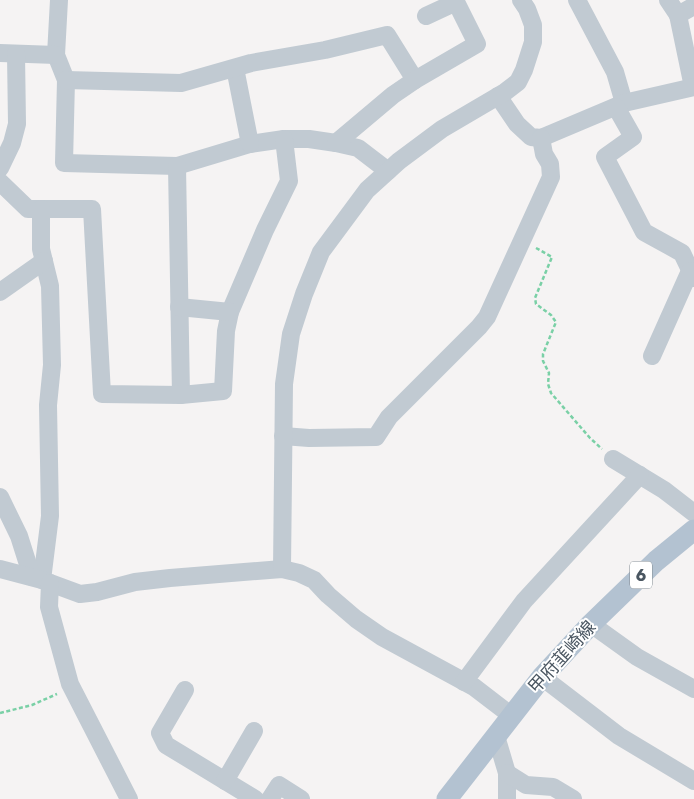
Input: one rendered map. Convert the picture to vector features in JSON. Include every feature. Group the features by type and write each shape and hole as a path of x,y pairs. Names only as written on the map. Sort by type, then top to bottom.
{"main road":[{"name":"甲府韮崎線","path":"446,799 542,677 656,561 694,530"}],"street":[{"path":"59,0 56,55 66,80 64,163 177,166 250,144 284,139 336,143 358,148 388,170"},
{"path":"282,569 284,384 291,334 304,294 322,252 367,190 399,161 442,129 505,92 518,82 533,42 533,25 527,9 521,0"},
{"path":"577,0 615,72 620,105 633,138 605,157 644,232 682,253 692,274 652,356"},
{"path":"498,96 517,124 531,137 541,138 620,105 694,87 678,14 668,0"},
{"path":"336,143 393,95 477,44 456,2 426,16"},
{"path":"678,14 694,6"},
{"path":"66,80 181,83 251,63 325,50 387,36 415,80"},
{"path":"0,168 12,143 17,124 8,53 56,55"},
{"path":"235,68 250,144"},
{"path":"283,436 309,438 376,437 389,417 479,328 487,317 551,178 550,164 544,154 541,138"},
{"path":"0,182 28,209 92,209 102,394 181,395 223,391 226,330 230,312 265,230 289,181 284,139"},
{"path":"177,166 181,395"},
{"path":"41,209 41,249 50,286 52,365 48,405 50,516 41,580"},
{"path":"0,292 44,262"},
{"path":"179,307 230,312"},
{"path":"613,459 664,490 694,513"},
{"path":"464,682 524,601 640,475"},
{"path":"0,497 41,580 70,684 128,799"},
{"path":"0,569 41,580 80,594 97,592 134,582 170,578 282,569 299,573 314,580 356,619 382,637 474,687 512,716"},
{"path":"592,624 637,657 694,689"},
{"path":"542,677 619,736 694,781"},
{"path":"184,690 160,733 166,745 256,799"},
{"path":"225,781 254,731"},
{"path":"496,736 507,773 506,799"},
{"path":"507,773 526,785 553,787 573,799"},
{"path":"270,799 279,785 302,799"}],"path":[{"path":"522,240 552,257 535,298 536,304 551,315 556,322 543,354 543,361 549,373 548,384 551,393 590,438 613,459"},
{"path":"0,713 32,705 72,688"}]}
